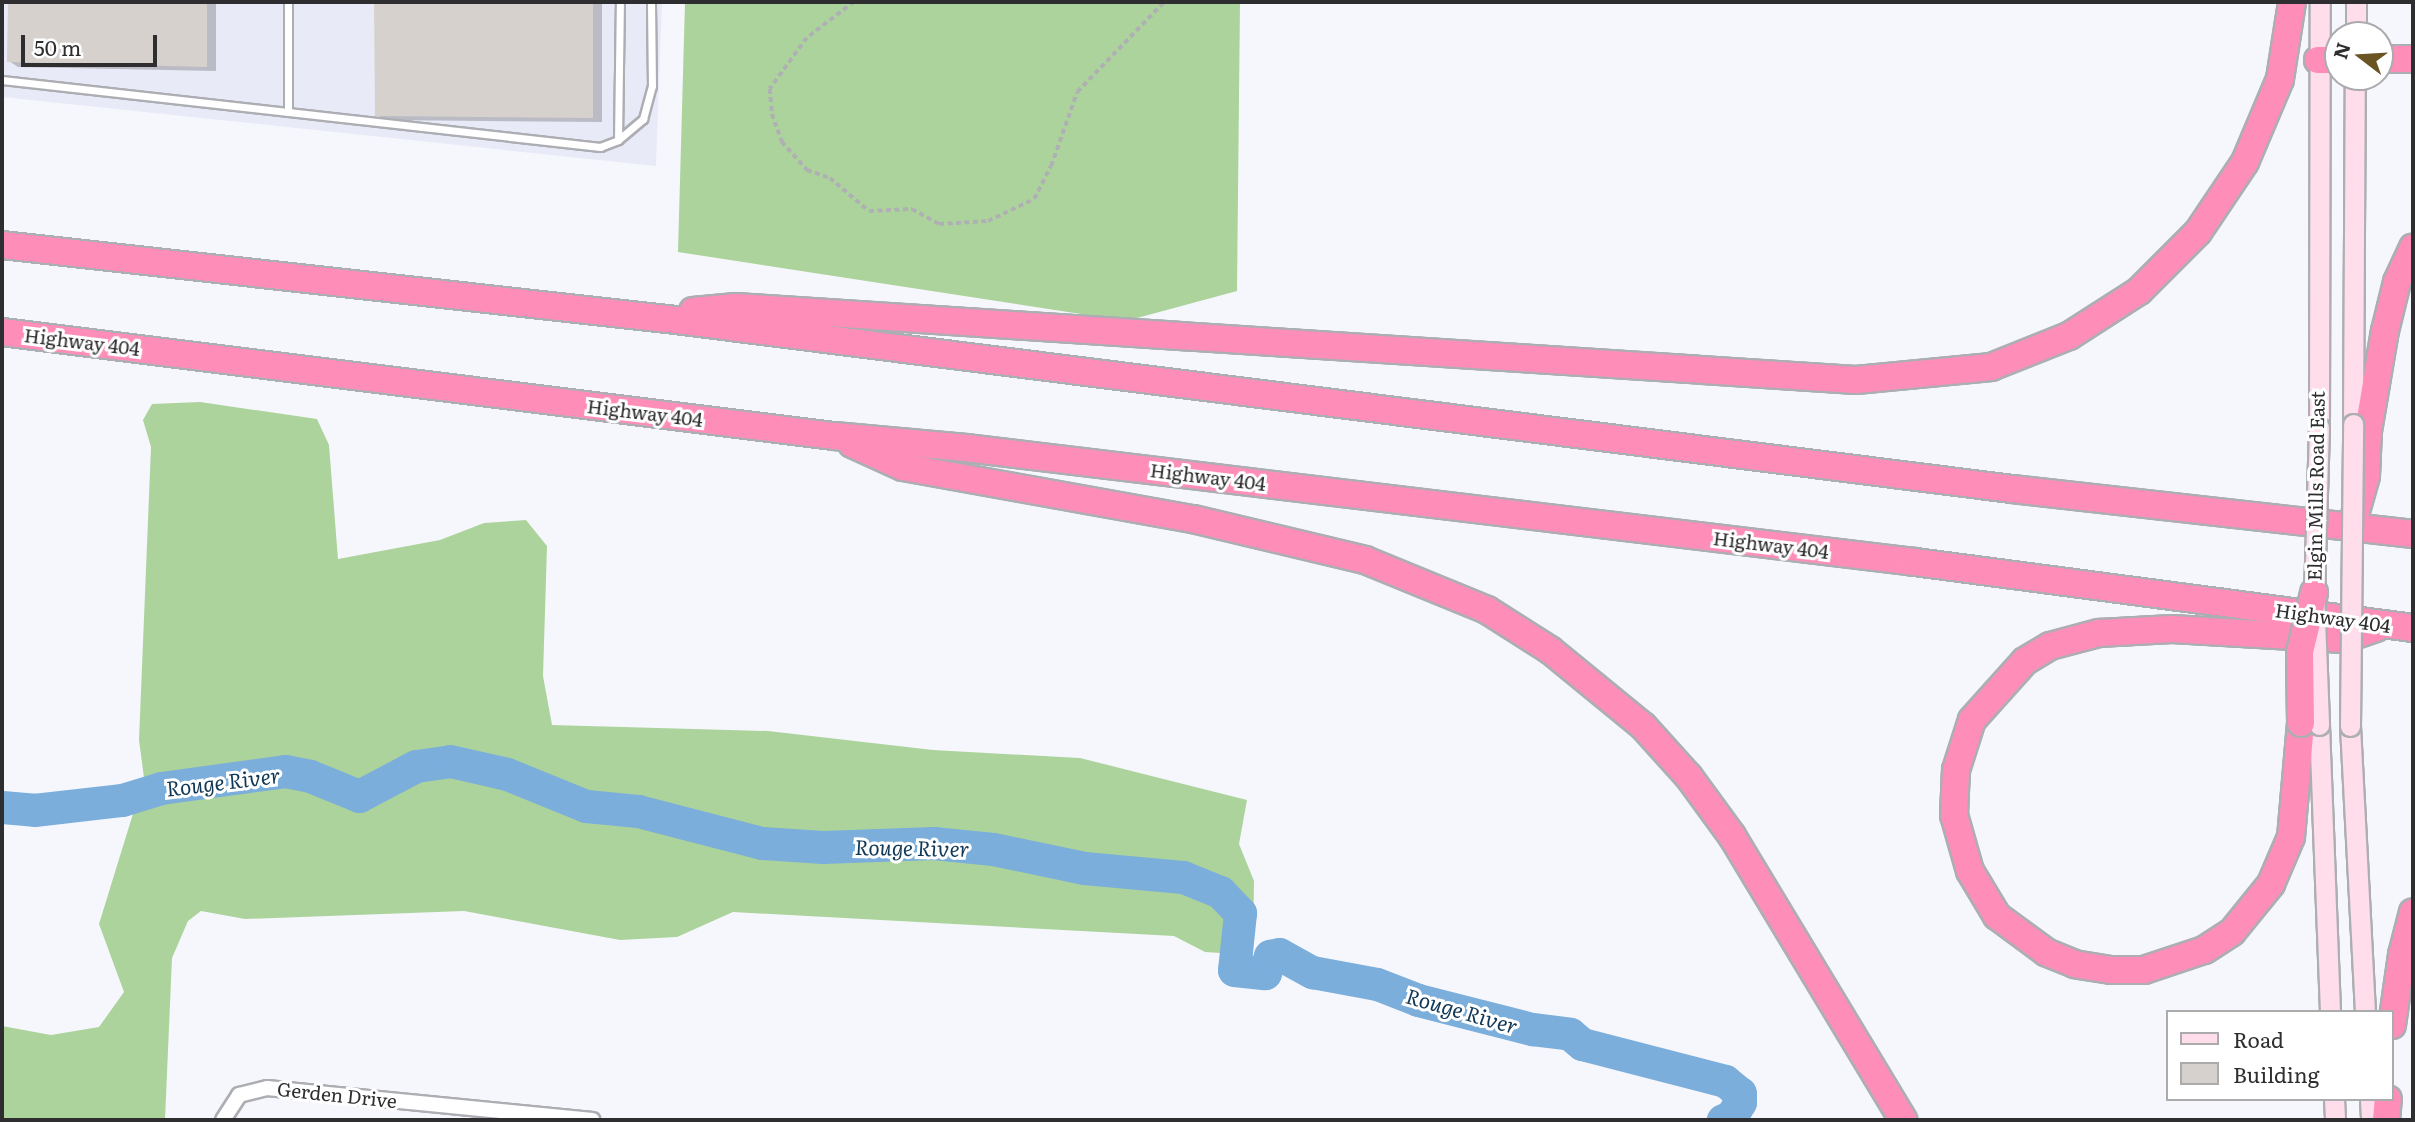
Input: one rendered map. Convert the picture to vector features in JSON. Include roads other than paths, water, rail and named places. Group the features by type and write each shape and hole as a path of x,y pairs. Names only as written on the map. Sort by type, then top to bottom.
{"highway":[{"path":"676,320 698,309 736,307 1856,380 1991,367 2069,335 2139,290 2198,232 2245,162 2280,79 2292,2"},
{"path":"2394,59 2413,60"},
{"path":"2,245 676,320 2012,489 2407,531"},
{"path":"2351,527 2366,476 2361,427 2397,282 2413,247"},
{"name":"Highway 404","path":"2,332 834,436 1901,561 2413,628"},
{"path":"834,436 903,467 1194,519 1365,560 1487,610 1550,650 1643,726 1689,777 1732,836 1903,1120"},
{"path":"2314,593 2300,652 2310,724 2291,837 2272,884 2232,932 2204,950 2144,970 2111,970 2075,964 2046,952 1997,916 1969,871 1954,814 1956,769 1972,720 2025,660 2050,646 2099,633 2172,629 2344,639 2387,625"},
{"path":"2394,1011 2402,955 2413,912"},
{"path":"2386,1120 2388,1101"}],"main road":[{"name":"Elgin Mills Road East","path":"2320,2 2324,31"},
{"path":"2356,2 2356,21"},
{"name":"Elgin Mills Road East","path":"2314,593 2327,91"},
{"name":"Elgin Mills Road East","path":"2355,91 2361,427"},
{"name":"Elgin Mills Road East","path":"2351,527 2350,726 2365,1010"},
{"path":"2310,724 2330,1010"},
{"path":"2334,1101 2335,1120"},
{"path":"2370,1101 2371,1120"}],"street":[{"name":"Gerden Drive","path":"223,1120 239,1095 267,1088 592,1120"}],"lane":[{"path":"288,2 288,112"},
{"path":"618,140 620,2"},
{"path":"2,80 600,147 618,140 643,119 652,86 652,2"}],"waterway":[{"name":"Rouge River","path":"2,807 34,810 122,800 161,788 285,771 310,776 359,796 416,766 450,761 507,774 586,806 638,811 762,843 823,847 933,843 993,849 1084,868 1183,877 1220,892 1240,913 1234,970 1265,973 1270,956 1279,954 1312,972 1377,984 1418,1000 1532,1029 1570,1034 1582,1044 1725,1081 1740,1093 1740,1102 1731,1117 1723,1120"}]}
